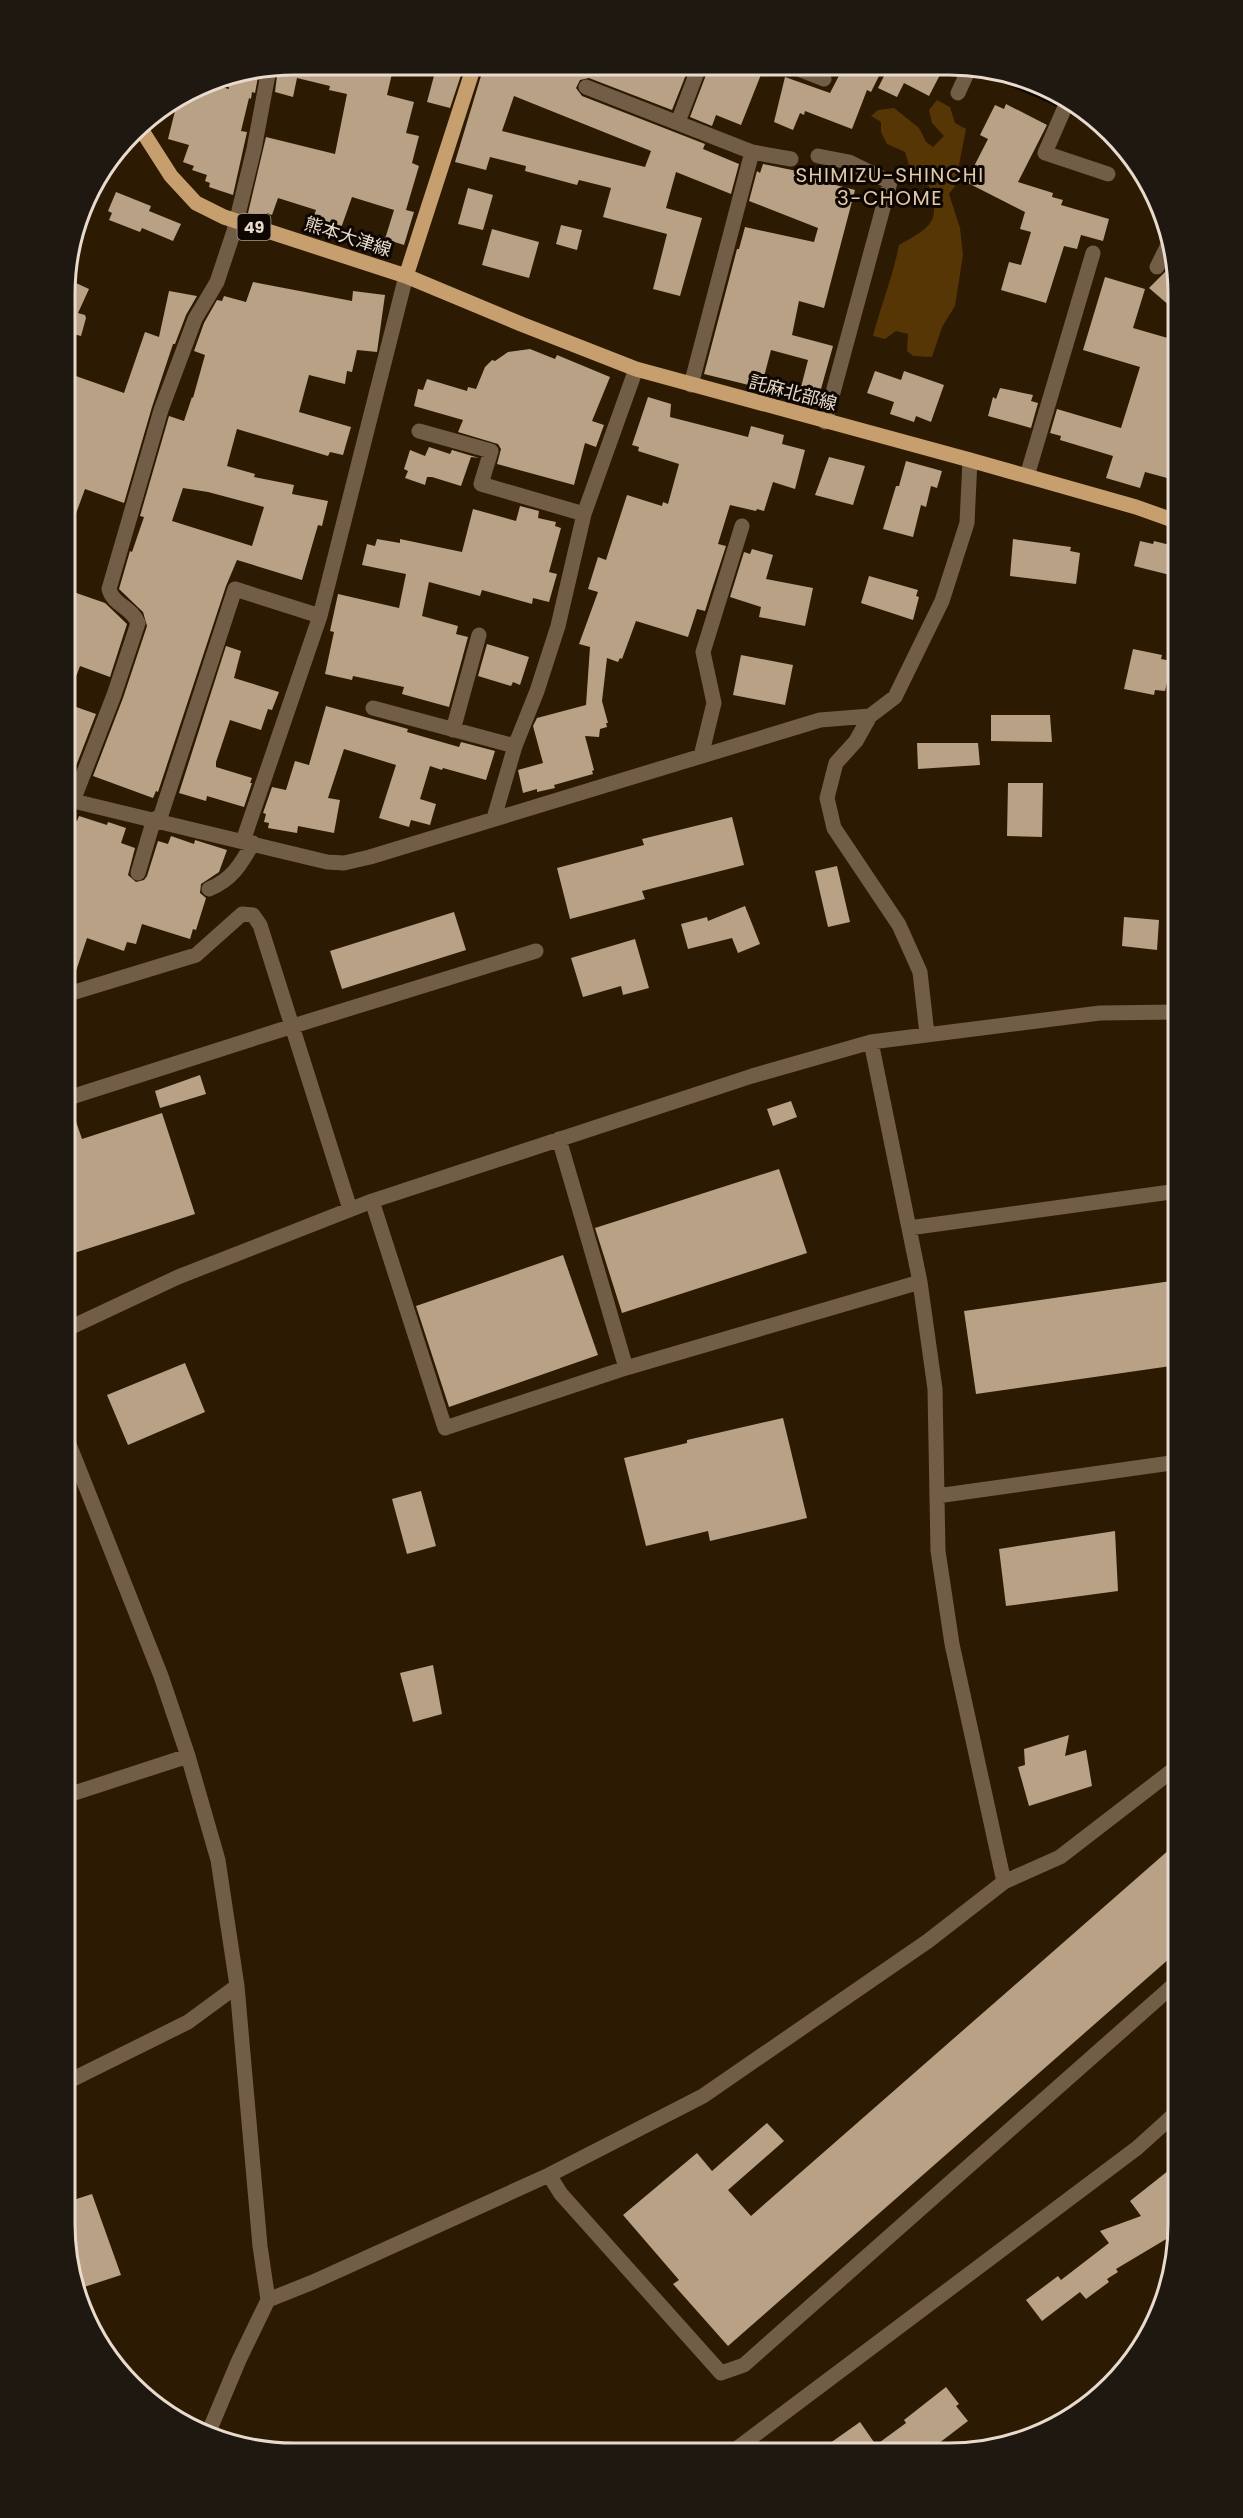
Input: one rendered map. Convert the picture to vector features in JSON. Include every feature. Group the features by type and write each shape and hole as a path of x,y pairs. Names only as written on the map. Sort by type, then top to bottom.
{"main road":[{"name":"熊本大津線","path":"144,134 171,177 196,203 235,221 406,276 471,75"},
{"name":"託麻北部線","path":"406,276 636,369 1027,476 1168,518"}],"street":[{"path":"678,122 696,75"},
{"path":"816,75 824,78"},
{"path":"958,93 966,75"},
{"path":"75,783 114,695 138,623 135,615 111,598 109,589 161,410 195,319 217,282 254,149 268,77"},
{"path":"586,87 752,152 790,159"},
{"path":"1065,108 1045,153 1108,174"},
{"path":"691,385 752,152"},
{"path":"818,156 849,162 890,182 825,422"},
{"path":"1027,476 1093,253"},
{"path":"1157,267 1164,253"},
{"path":"209,889 223,884 236,872 248,842 320,616 406,276"},
{"path":"494,818 515,746 537,691 558,626 584,514 636,369"},
{"path":"419,431 490,451 481,484 584,514"},
{"path":"927,1034 920,972 899,925 834,828 826,798 836,763 856,741 870,716 895,697 942,601 967,523 970,460"},
{"path":"701,756 714,704 703,652 742,526"},
{"path":"138,873 235,589 320,616"},
{"path":"453,730 479,635"},
{"path":"373,708 515,746"},
{"path":"75,803 327,862 344,863 820,720 870,716"},
{"path":"75,992 196,955 242,914 253,915 260,925 350,1209"},
{"path":"75,1096 536,951"},
{"path":"75,1325 178,1277 350,1209 752,1076 872,1042 1100,1013 1168,1012"},
{"path":"872,1042 920,1282 935,1389 938,1551 952,1644 1004,1882"},
{"path":"559,1139 626,1368"},
{"path":"909,1228 1168,1192"},
{"path":"372,1201 445,1428 626,1368 920,1282"},
{"path":"75,1459 162,1676 188,1756 218,1860 237,1986 260,2246 268,2300 211,2426"},
{"path":"937,1496 1168,1463"},
{"path":"75,1793 188,1756"},
{"path":"268,2300 549,2175 704,2096 928,1941 1004,1882 1060,1857 1168,1774"},
{"path":"75,2078 188,2022 237,1986"},
{"path":"549,2175 561,2194 721,2373 744,2365 1168,1990"},
{"path":"743,2443 1137,2148 1168,2120"}],"shaded area":[{"path":"937,100 950,107 955,123 966,129 955,186 949,194 960,228 963,255 955,306 942,327 932,357 913,356 907,351 908,334 896,331 885,339 873,336 899,245 918,234 930,223 934,208 933,198 929,186 914,182 905,152 887,144 881,132 881,122 871,116 878,110 894,108 919,128 926,142 933,147 944,136 932,123 929,110"}],"building":[{"path":"277,75 392,75 387,95 414,102 406,133 419,136 412,163 419,166 406,210 414,212 404,245 385,239 394,210 352,197 340,231 336,230 333,238 309,230 316,210 278,198 272,215 267,213 266,218 248,213 266,137 335,154 347,94 329,90 330,86 297,78 293,97 275,92"},
{"path":"434,75 461,75 450,108 427,102"},
{"path":"481,75 686,75 672,110 589,78 580,80 576,88 582,96 705,144 703,149 739,164 731,194 676,172 666,208 702,218 680,296 653,289 667,234 603,217 611,188 579,180 577,185 525,171 526,166 490,157 486,170 455,162","holes":["514,96 651,151 645,167 502,131"]},
{"path":"706,75 761,75 741,125 716,115 712,126 690,117"},
{"path":"839,75 880,75 871,92 867,90 852,129 805,111 804,115 800,113 793,130 774,122 785,77 830,93"},
{"path":"884,75 940,75 929,96 904,83 897,97 878,88"},
{"path":"258,78 255,93 252,92 251,99 249,98 241,131 247,132 233,195 209,187 210,183 205,181 207,175 192,170 194,166 183,162 189,145 168,139 175,110 210,92 222,87 229,89 225,86"},
{"path":"1006,104 1047,125 1018,182 1053,193 1052,197 1063,200 1061,205 1109,219 1103,241 1081,235 1077,249 1064,246 1046,303 1001,290 1009,262 1021,265 1031,232 1020,229 1025,212 966,182 988,139 980,135 995,105 1004,109"},
{"path":"763,164 821,176 820,181 855,190 824,308 799,301 792,335 833,346 819,396 800,391 808,360 771,350 761,388 704,374 745,227 814,242 818,228 749,201 757,171 760,173"},
{"path":"468,188 493,195 483,230 458,224"},
{"path":"116,192 151,206 149,211 181,224 173,241 142,228 140,232 109,220 112,213 108,211"},
{"path":"561,225 582,230 577,250 556,244"},
{"path":"492,229 539,242 529,278 482,265"},
{"path":"1167,269 1168,304 1149,288"},
{"path":"1105,277 1145,289 1133,328 1168,338 1168,478 1145,472 1140,488 1106,478 1113,456 1060,440 1061,436 1050,433 1057,409 1121,428 1140,367 1083,350"},
{"path":"253,282 352,301 353,291 385,295 377,352 357,350 352,372 347,371 345,384 309,375 299,412 351,427 343,455 330,452 328,456 237,429 227,466 255,474 254,477 294,485 292,494 328,501 322,526 318,525 302,580 237,560 226,586 158,792 156,791 153,798 93,776 123,698 147,626 143,612 119,589 130,551 132,552 144,517 140,516 169,416 184,421 193,398 205,355 194,351 204,323 217,300 222,301 224,296 246,302","holes":["183,488 208,492 264,507 252,546 172,521"]},
{"path":"75,283 89,289 78,313 85,315 86,318 81,336 75,334"},
{"path":"169,291 197,296 173,344 124,503 85,489 75,516 75,376 124,393 145,332 159,337"},
{"path":"530,349 555,359 557,355 610,377 592,421 604,425 596,447 585,443 574,485 497,464 501,449 498,444 458,432 463,420 414,406 418,389 423,390 427,379 467,391 468,387 476,389 485,367 492,360 495,361 508,352"},
{"path":"875,371 901,380 904,371 944,385 931,422 916,416 914,422 890,414 894,402 867,393"},
{"path":"1000,388 1033,395 1031,401 1038,403 1031,428 988,416 993,397 996,399"},
{"path":"648,397 671,404 670,417 748,437 751,426 784,435 782,444 805,450 795,489 773,482 764,511 730,505 718,544 726,546 705,611 697,609 688,637 636,621 622,659 620,658 618,662 607,658 602,701 607,727 600,729 599,737 585,736 594,770 593,774 554,785 555,788 523,793 518,770 543,763 533,726 537,718 586,705 590,647 579,644 598,592 588,589 598,557 606,560 627,495 662,506 663,502 668,504 679,464 638,451 639,447 632,445"},
{"path":"429,447 450,454 452,450 479,458 471,457 461,486 432,477 427,477 425,485 405,478 408,471 404,469 410,450 425,456"},
{"path":"829,457 865,466 853,505 815,495"},
{"path":"906,461 942,471 937,488 931,486 926,507 921,505 913,537 883,529"},
{"path":"520,506 539,511 538,518 556,522 555,526 561,528 549,572 557,574 549,602 533,598 532,604 482,590 480,596 429,582 422,616 458,626 456,634 468,637 449,707 402,694 404,687 353,676 352,680 325,674 334,632 330,631 338,594 399,608 406,574 362,565 367,544 375,546 377,539 400,543 400,539 462,552 473,509 516,521"},
{"path":"1013,539 1071,547 1070,551 1080,553 1076,584 1010,576"},
{"path":"1140,541 1168,544 1168,574 1134,566"},
{"path":"752,549 773,555 766,579 813,588 805,626 759,617 761,607 730,597 744,552 750,554"},
{"path":"869,576 918,590 916,596 919,597 913,620 861,603"},
{"path":"75,592 105,603 127,624 110,677 80,666 75,679"},
{"path":"487,644 529,657 520,685 513,682 511,686 478,676"},
{"path":"226,646 241,651 234,678 279,692 272,710 268,709 261,730 230,720 216,762 216,767 252,778 244,807 207,796 206,801 179,793"},
{"path":"1133,649 1162,655 1161,659 1168,660 1165,691 1155,690 1154,695 1124,689"},
{"path":"741,655 793,665 785,705 733,695"},
{"path":"326,706 408,729 407,732 459,747 461,742 495,751 486,780 430,766 420,799 436,804 430,825 411,820 409,827 379,818 396,765 344,749 328,798 340,800 334,833 298,826 297,833 268,828 269,823 264,822 266,814 263,813 272,787 286,790 295,761 309,765"},
{"path":"75,707 96,714 75,766"},
{"path":"991,715 1050,715 1052,742 991,741"},
{"path":"917,743 978,743 980,765 918,769"},
{"path":"1008,783 1043,783 1042,837 1007,836"},
{"path":"79,816 126,828 121,843 135,848 128,875 136,882 144,880 147,876 158,841 168,844 171,836 194,844 195,840 227,850 219,872 201,884 200,893 206,898 196,930 193,929 190,939 142,924 136,944 127,942 124,951 87,938 75,974 75,820 77,821"},
{"path":"732,817 744,865 642,891 645,899 570,919 557,868 644,845 642,839"},
{"path":"837,866 850,922 828,927 815,871"},
{"path":"745,906 760,944 738,953 732,938 688,949 681,924 707,917 708,921"},
{"path":"454,912 466,950 342,989 330,951"},
{"path":"1124,917 1159,920 1157,950 1122,946"},
{"path":"635,939 649,988 623,995 621,986 583,997 571,958"},
{"path":"200,1075 206,1094 160,1108 155,1091"},
{"path":"791,1101 797,1117 773,1126 767,1109"},
{"path":"162,1113 195,1214 75,1253 75,1119 82,1139"},
{"path":"779,1169 807,1253 622,1313 595,1228"},
{"path":"563,1255 598,1355 449,1407 416,1306"},
{"path":"1168,1281 1168,1366 976,1394 964,1311"},
{"path":"185,1363 205,1412 128,1445 107,1395"},
{"path":"783,1418 807,1518 710,1541 708,1531 646,1546 624,1458 687,1443 687,1440"},
{"path":"421,1491 436,1546 407,1554 392,1499"},
{"path":"1115,1531 1118,1591 1006,1606 999,1549"},
{"path":"433,1665 442,1714 413,1722 400,1673"},
{"path":"1069,1735 1065,1756 1086,1750 1092,1786 1029,1806 1018,1767 1025,1765 1024,1749"},
{"path":"1168,1851 1168,1960 728,2346 673,2284 679,2280 623,2215 697,2153 712,2171 767,2123 784,2141 728,2190 751,2216"},
{"path":"1168,2171 1168,2238 1116,2269 1118,2272 1107,2279 1109,2282 1086,2299 1080,2292 1042,2321 1026,2300 1058,2276 1061,2280 1109,2243 1100,2231 1141,2216 1130,2201"},
{"path":"92,2194 121,2275 84,2287 75,2239 75,2199"},
{"path":"946,2387 959,2404 956,2406 968,2421 939,2443 879,2443 906,2423 904,2420"},
{"path":"860,2422 875,2443 830,2443"}],"waterway":[{"path":"1027,90 1039,95"},
{"path":"1054,102 1062,106"}],"district":[{"name":"SHIMIZU-SHINCHI 3-CHOME","path":"890,186"}]}
